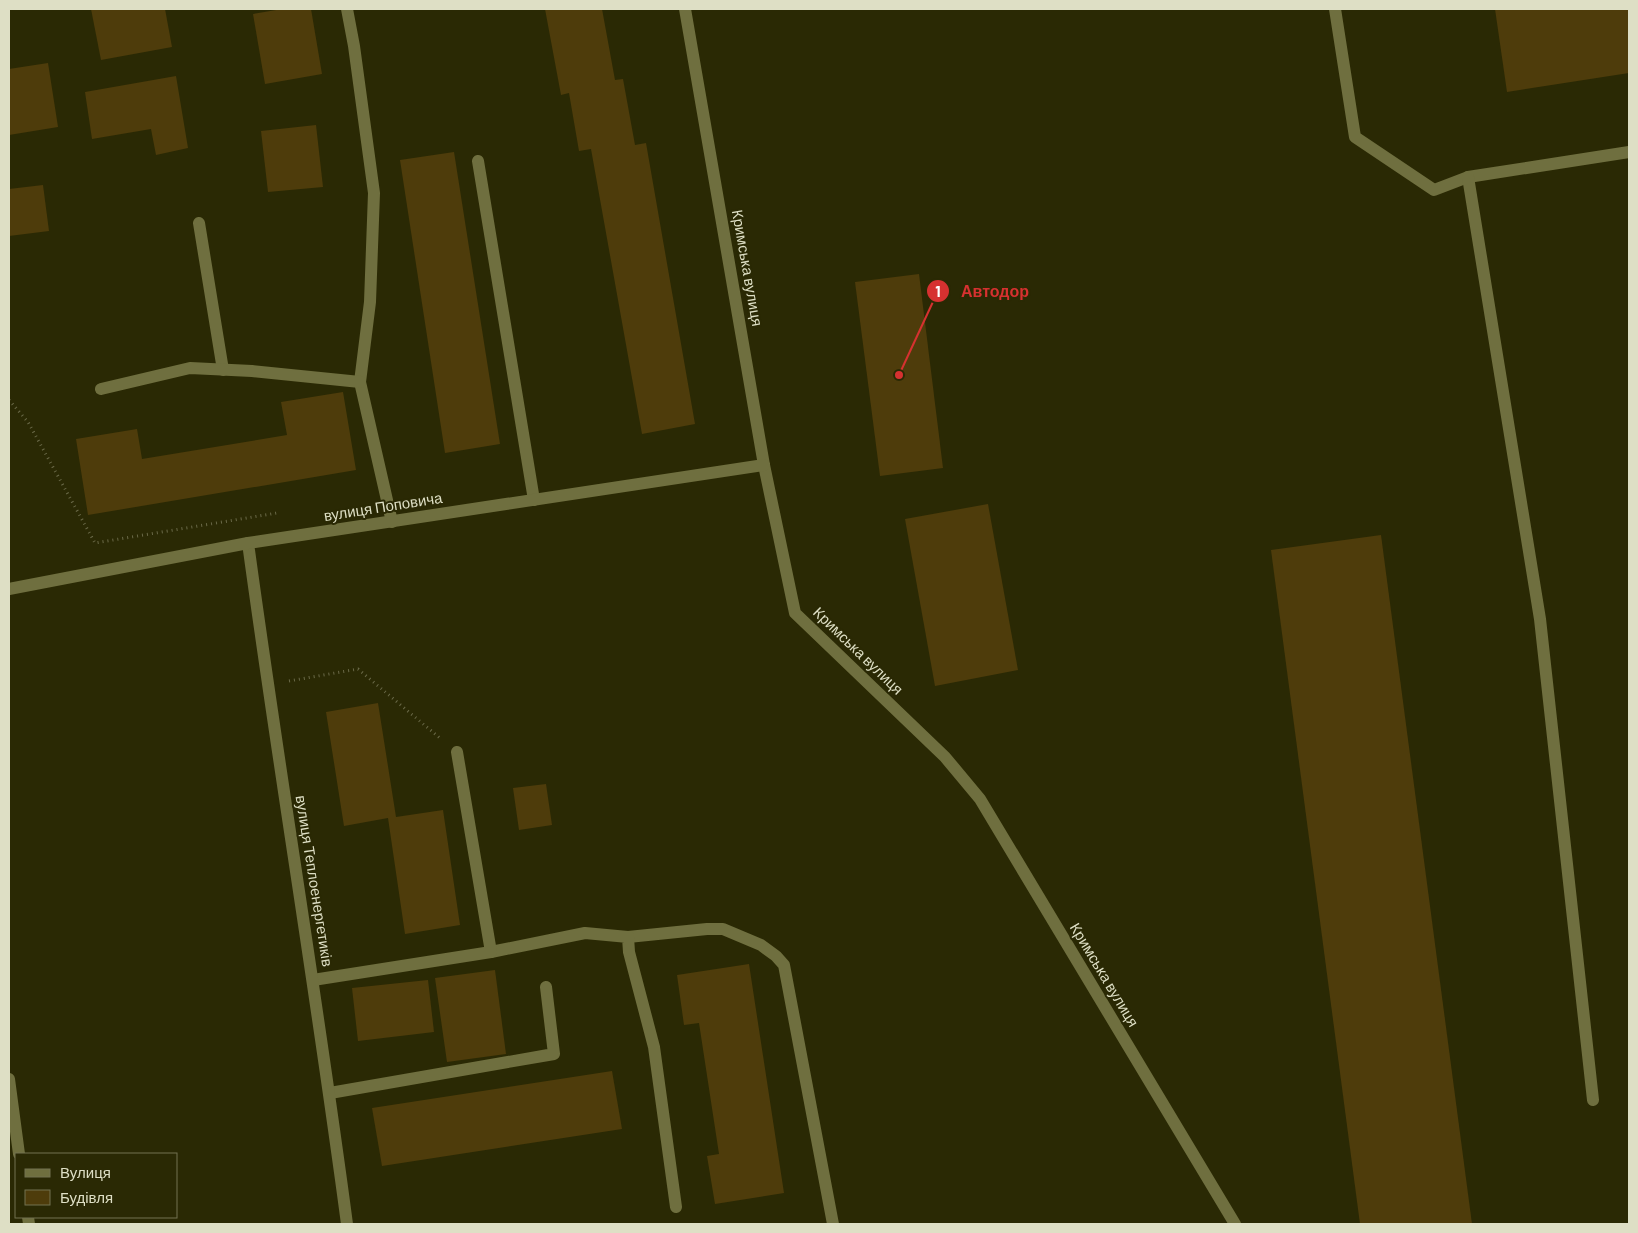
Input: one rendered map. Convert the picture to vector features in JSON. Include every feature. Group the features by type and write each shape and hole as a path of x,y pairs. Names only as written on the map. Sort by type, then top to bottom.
{"street":[{"path":"347,9 354,46 374,194 370,302 360,382 392,522"},
{"name":"Кримська вулиця","path":"685,9 764,465 795,613 945,757 980,799 1235,1224"},
{"path":"1335,9 1355,137 1434,190 1468,177 1629,152"},
{"path":"478,161 534,500"},
{"path":"1468,177 1540,620 1593,1100"},
{"path":"199,223 223,370"},
{"path":"101,389 190,368 252,371 360,382"},
{"name":"вулиця Поповича","path":"9,588 248,543 764,465"},
{"name":"вулиця Теплоенергетиків","path":"248,543 267,685 330,1094 347,1224"},
{"path":"457,752 491,952"},
{"path":"313,980 491,952 585,933 628,937 723,929 761,945 776,956 784,965 833,1224"},
{"path":"628,937 629,952 654,1047 676,1207"},
{"path":"330,1094 554,1054 546,988"},
{"path":"9,1079 19,1153"}],"path":[{"path":"9,400 28,422 95,543 277,513"},
{"path":"267,685 358,669 457,752"}],"building":[{"path":"91,9 165,9 172,47 101,60"},
{"path":"282,9 311,9 322,74 265,84 253,14"},
{"path":"545,9 602,9 615,80 623,79 635,145 646,143 695,424 642,434 591,149 579,151 569,93 561,95"},
{"path":"1495,9 1629,9 1629,73 1507,92"},
{"path":"48,63 58,127 9,135 9,69"},
{"path":"176,76 188,148 156,155 151,129 92,139 85,92"},
{"path":"316,125 323,187 268,192 261,131"},
{"path":"454,152 500,444 445,453 400,160"},
{"path":"43,185 49,231 9,236 9,189"},
{"path":"919,274 943,468 880,476 855,282"},
{"path":"343,392 356,470 88,515 76,439 137,429 142,459 287,435 281,402"},
{"path":"988,504 1018,670 935,686 905,519"},
{"path":"1381,535 1472,1224 1360,1224 1271,550"},
{"path":"378,703 396,817 443,810 460,925 405,934 388,818 344,826 326,712"},
{"path":"546,784 552,825 519,830 513,788"},
{"path":"749,964 784,1193 715,1204 707,1156 719,1154 699,1023 684,1025 677,975"},
{"path":"495,970 506,1054 447,1062 435,978"},
{"path":"428,980 434,1032 358,1041 352,988"},
{"path":"612,1071 622,1129 382,1166 372,1108"}],"place":[{"name":"Автодор","path":"899,375"}]}
